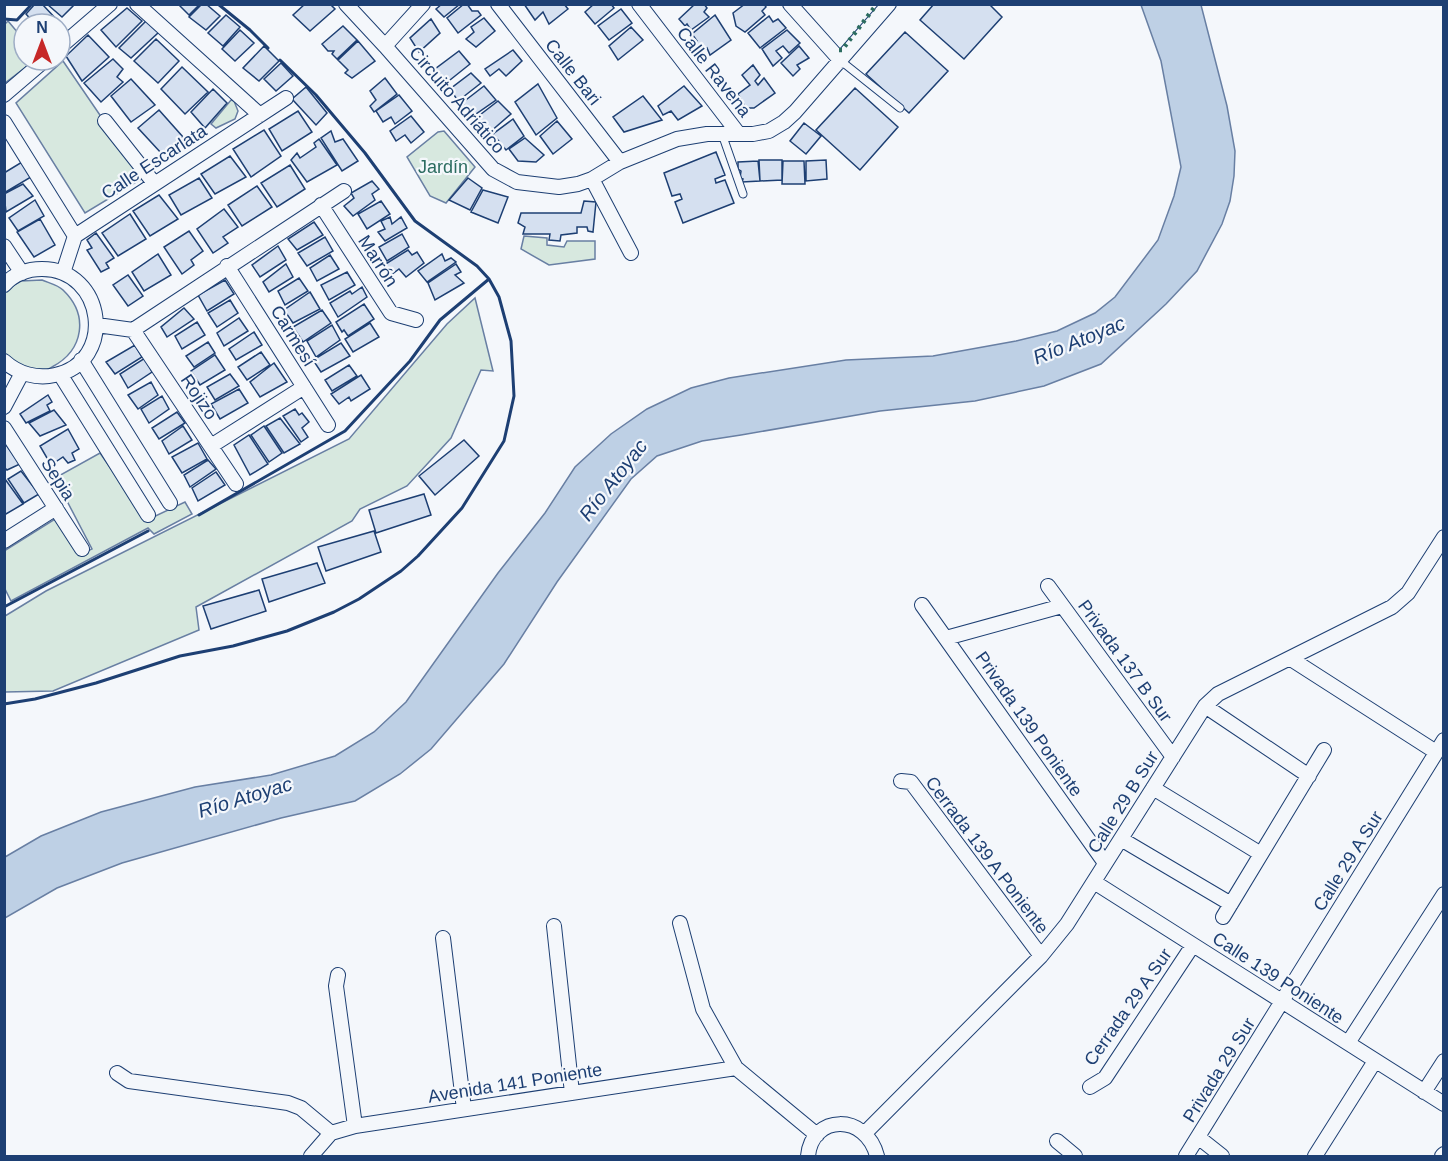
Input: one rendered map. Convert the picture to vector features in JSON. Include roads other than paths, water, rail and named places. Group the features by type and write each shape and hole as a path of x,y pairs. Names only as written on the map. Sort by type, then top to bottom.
{"street":[{"path":"72,37 110,4"},
{"path":"137,4 260,115"},
{"name":"Circuito Adriático","path":"346,4 492,169 517,182 559,187 592,178 620,162 677,139 721,134 753,134 769,131 784,123 889,4"},
{"path":"385,46 423,4"},
{"name":"Calle Bari","path":"498,4 620,162"},
{"name":"Calle Ravena","path":"639,4 738,133"},
{"path":"790,4 841,61"},
{"path":"4,95 31,72"},
{"name":"Calle Escarlata","path":"75,236 286,98"},
{"path":"105,121 154,183"},
{"path":"4,122 75,236 63,273"},
{"path":"592,178 631,253"},
{"path":"97,325 133,330 344,191"},
{"name":"Marrón","path":"321,205 391,313 416,320"},
{"path":"4,246 22,273"},
{"name":"Carmesí","path":"227,266 328,425"},
{"path":"4,285 31,269 50,269 63,273 77,281 88,293 95,309 97,325 92,344 81,360 60,374 34,376 21,373 4,361"},
{"name":"Rojizo","path":"133,330 236,484"},
{"path":"81,360 170,503"},
{"path":"4,408 21,373"},
{"path":"60,374 148,515"},
{"path":"211,446 303,387"},
{"name":"Sepia","path":"4,428 82,549"},
{"path":"4,541 56,508"},
{"name":"Calle 29 B Sur","path":"866,1133 1041,956 1067,924 1205,706 1218,694 1392,607 1408,593 1443,537"},
{"name":"Privada 137 B Sur","path":"1048,586 1173,757"},
{"name":"Privada 139 Poniente","path":"922,605 1106,863"},
{"path":"946,638 1062,606"},
{"path":"1291,659 1440,746"},
{"path":"1205,706 1309,776"},
{"name":"Calle 29 A Sur","path":"1283,1002 1440,746"},
{"path":"1223,917 1324,750"},
{"name":"Cerrada 139 A Poniente","path":"901,781 911,782 1041,956"},
{"path":"1153,788 1261,854"},
{"path":"1120,839 1231,904"},
{"name":"Calle 139 Poniente","path":"1094,882 1443,1104"},
{"path":"1348,1044 1443,894"},
{"path":"680,923 703,1009 736,1068 817,1135"},
{"path":"554,926 572,1093"},
{"path":"443,938 464,1109"},
{"name":"Cerrada 29 A Sur","path":"1090,1087 1105,1078 1193,945"},
{"path":"338,975 336,986 355,1126"},
{"name":"Privada 29 Sur","path":"1186,1156 1283,1002"},
{"path":"1315,1156 1375,1061"},
{"path":"1424,1092 1443,1061"},
{"name":"Avenida 141 Poniente","path":"331,1133 355,1126 736,1068"},
{"path":"117,1073 129,1081 288,1103 302,1108 331,1133 311,1156"},
{"path":"808,1156 811,1143 817,1135 835,1125 846,1124 866,1133 877,1156"},
{"path":"1198,1137 1222,1156"},
{"path":"1057,1141 1075,1156"}],"lane":[{"path":"841,61 900,108"},
{"path":"721,134 742,194"}],"water":[{"name":"Río Atoyac","path":"1141,5 1201,5 1227,106 1235,151 1234,176 1230,201 1222,224 1197,271 1166,304 1101,364 1044,386 975,401 880,411 702,441 657,456 631,479 557,582 504,664 431,749 400,774 355,801 281,818 122,863 57,888 5,918 5,857 41,836 101,812 195,787 271,775 335,756 374,732 406,702 498,573 545,513 575,467 611,434 647,409 691,388 729,378 846,360 933,356 1016,341 1057,331 1095,313 1115,297 1158,240 1174,196 1181,167 1161,61"}],"park label":[{"name":"Jardín","path":"443,167"}]}
